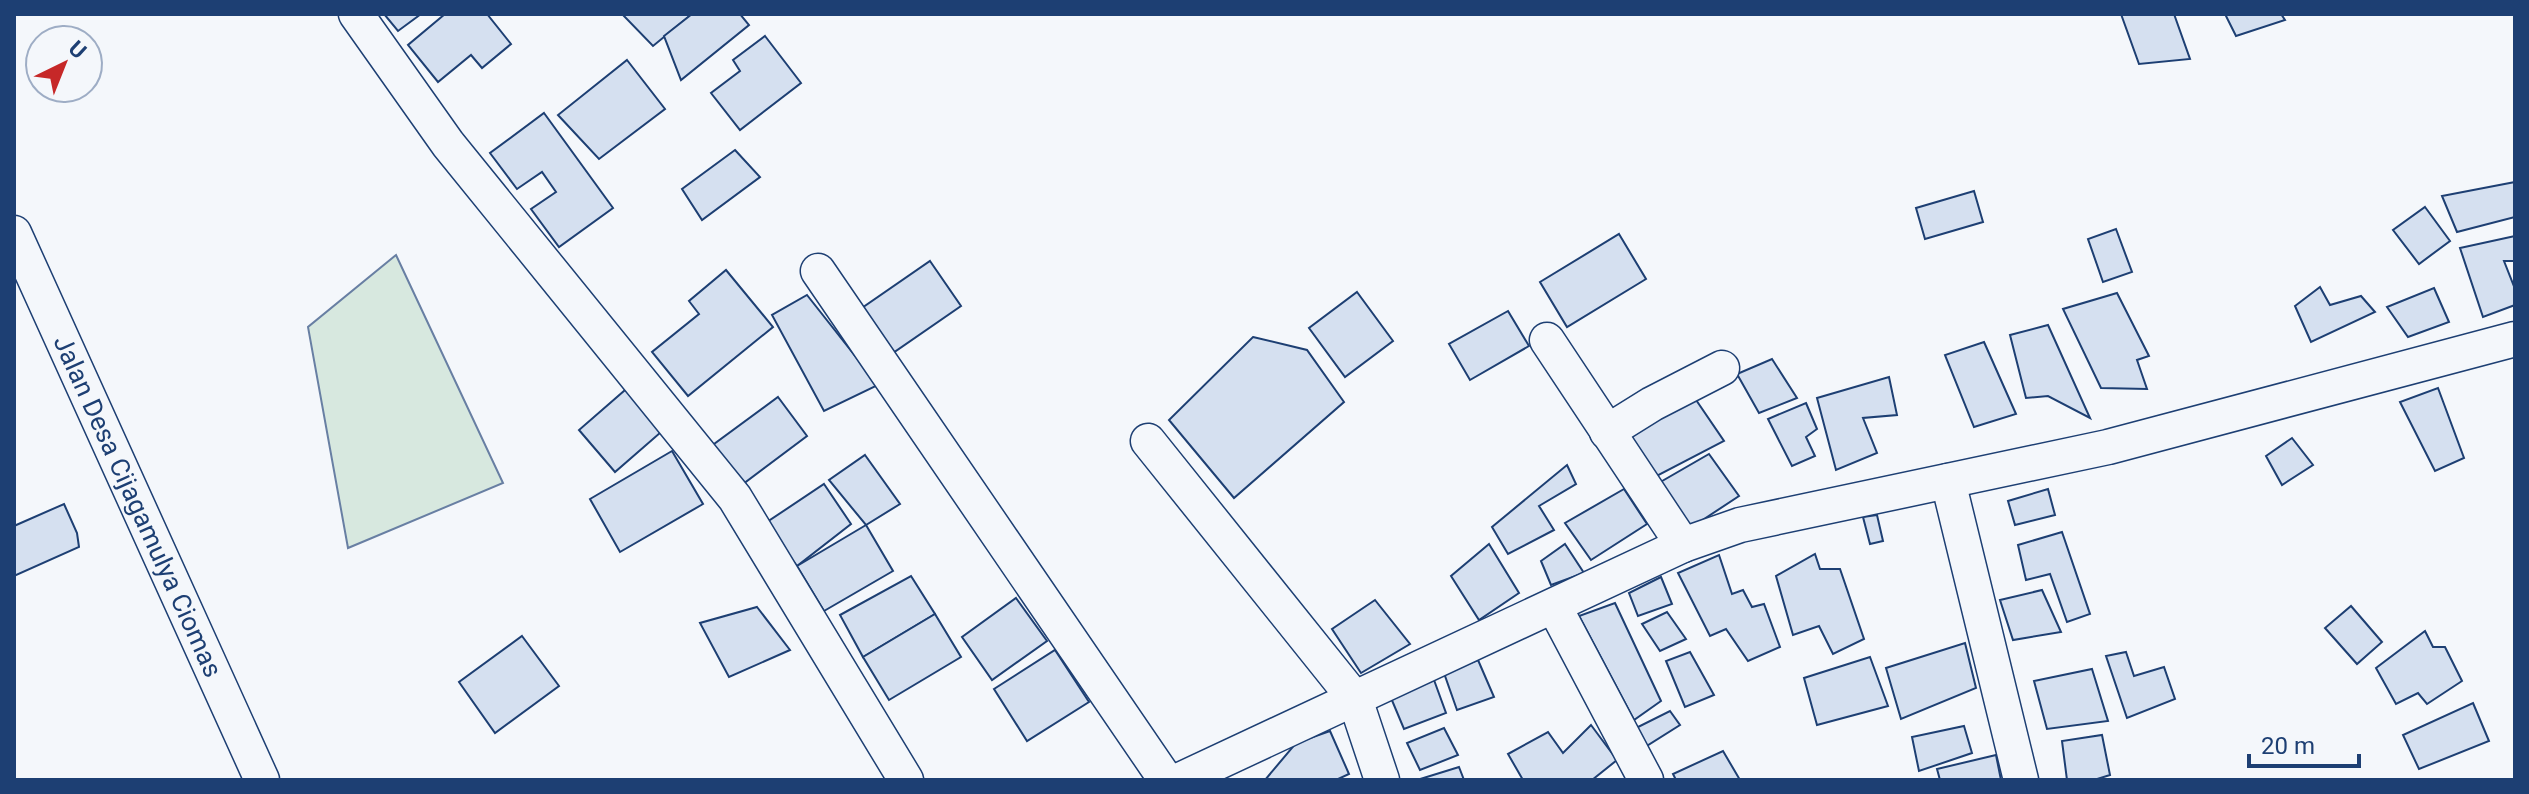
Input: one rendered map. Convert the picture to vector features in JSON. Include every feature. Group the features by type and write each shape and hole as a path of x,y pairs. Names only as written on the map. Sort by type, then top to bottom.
{"street":[{"path":"356,14 448,144 735,498 906,780"},
{"name":"Jalan Desa Cijagamulya Ciomas","path":"14,233 22,271 262,780"},
{"path":"818,271 1166,780"},
{"path":"1180,780 1683,545 1763,519 2108,447 2515,339"},
{"path":"1547,340 1683,545"},
{"path":"1607,432 1652,404 1722,368"},
{"path":"1148,441 1355,699 1382,780"},
{"path":"1948,481 2021,780"},
{"path":"1554,606 1646,780"}],"shaded area":[{"path":"396,255 503,483 348,548 308,327"}],"building":[{"path":"384,14 421,14 398,31"},
{"path":"445,14 487,14 511,44 482,68 471,55 438,82 408,45"},
{"path":"622,14 692,14 653,46"},
{"path":"692,14 740,14 749,25 681,80 664,36"},
{"path":"2121,14 2174,14 2190,59 2139,64"},
{"path":"2225,14 2281,14 2285,20 2236,36"},
{"path":"765,36 801,83 740,130 711,93 740,71 733,60"},
{"path":"627,60 665,109 599,159 558,115"},
{"path":"544,113 613,208 559,247 531,209 556,192 542,172 517,189 490,153"},
{"path":"735,150 760,177 702,220 682,189"},
{"path":"2515,182 2515,217 2457,232 2442,196"},
{"path":"1974,191 1983,222 1925,239 1916,208"},
{"path":"2425,207 2450,241 2419,264 2393,230"},
{"path":"2116,229 2132,272 2103,282 2088,239"},
{"path":"1619,234 1646,279 1567,327 1540,282"},
{"path":"2515,236 2515,261 2504,261 2515,289 2515,305 2483,317 2460,248"},
{"path":"930,261 961,306 890,355 859,310"},
{"path":"726,270 773,327 688,396 652,352 699,314 689,301"},
{"path":"2320,287 2330,305 2361,296 2375,312 2311,342 2295,306"},
{"path":"2434,288 2449,322 2408,337 2387,307"},
{"path":"1357,292 1393,341 1345,377 1309,328"},
{"path":"2117,293 2149,356 2137,360 2147,389 2101,388 2063,309"},
{"path":"807,295 878,385 824,411 772,315"},
{"path":"1508,311 1529,346 1470,380 1449,344"},
{"path":"2048,325 2090,418 2048,396 2026,398 2010,335"},
{"path":"1253,337 1307,350 1344,402 1234,498 1169,420"},
{"path":"1984,342 2016,414 1974,427 1945,355"},
{"path":"1772,359 1797,398 1759,413 1737,374"},
{"path":"1889,377 1897,415 1863,418 1877,453 1836,470 1817,398"},
{"path":"632,384 668,426 615,472 579,430"},
{"path":"2438,388 2464,458 2435,471 2400,402"},
{"path":"1692,394 1724,441 1649,480 1620,433"},
{"path":"778,397 807,436 739,487 710,447"},
{"path":"1806,403 1817,429 1806,437 1815,456 1792,466 1768,419"},
{"path":"2292,438 2313,465 2282,485 2266,456"},
{"path":"672,451 703,504 620,552 590,499"},
{"path":"1709,454 1739,496 1689,529 1657,484"},
{"path":"865,455 900,504 866,525 829,480"},
{"path":"1567,465 1576,484 1539,506 1554,530 1508,554 1492,527"},
{"path":"824,484 851,524 797,566 764,524"},
{"path":"1624,489 1647,524 1591,560 1565,523"},
{"path":"2048,489 2055,515 2015,525 2008,501"},
{"path":"64,504 77,533 79,547 14,576 14,526"},
{"path":"1877,515 1883,541 1870,544 1863,517"},
{"path":"866,525 893,571 824,611 797,566"},
{"path":"2062,532 2090,614 2067,622 2050,574 2026,580 2018,545"},
{"path":"1489,544 1519,593 1479,620 1451,576"},
{"path":"1565,544 1584,573 1551,585 1541,561"},
{"path":"1815,554 1820,569 1840,569 1864,639 1833,654 1819,626 1793,635 1776,576"},
{"path":"1719,555 1732,594 1743,590 1752,607 1764,604 1780,647 1748,661 1726,629 1710,636 1678,573"},
{"path":"911,576 935,614 863,657 840,615"},
{"path":"1661,577 1672,604 1638,616 1629,593"},
{"path":"2042,590 2061,632 2013,640 2000,600"},
{"path":"1016,598 1047,641 992,680 962,637"},
{"path":"1375,600 1410,644 1361,673 1332,629"},
{"path":"1615,603 1661,701 1634,720 1579,616"},
{"path":"2351,606 2382,642 2357,664 2325,628"},
{"path":"757,607 790,650 729,677 700,623"},
{"path":"1667,612 1686,639 1660,651 1642,624"},
{"path":"935,614 961,657 889,700 863,657"},
{"path":"2425,631 2433,647 2445,647 2462,681 2427,704 2418,693 2396,704 2376,668"},
{"path":"522,636 559,686 495,733 459,682"},
{"path":"1965,643 1976,688 1901,719 1886,668"},
{"path":"1055,650 1089,702 1027,741 994,689"},
{"path":"1690,652 1714,695 1685,707 1666,661"},
{"path":"2126,652 2134,676 2164,667 2175,699 2127,718 2106,656"},
{"path":"1870,657 1888,706 1817,725 1804,678"},
{"path":"1478,660 1494,697 1457,710 1444,673"},
{"path":"2092,669 2108,721 2047,729 2034,681"},
{"path":"1434,680 1446,713 1404,729 1391,698"},
{"path":"2473,703 2489,741 2419,769 2403,735"},
{"path":"1670,711 1680,725 1645,747 1636,728"},
{"path":"1591,725 1617,760 1592,780 1523,780 1508,754 1548,732 1563,753"},
{"path":"1964,726 1972,753 1919,771 1912,737"},
{"path":"1444,728 1458,755 1420,770 1407,743"},
{"path":"1330,731 1349,774 1336,780 1265,780 1296,743"},
{"path":"2102,735 2110,775 2094,780 2067,780 2062,741"},
{"path":"1723,751 1740,780 1676,780 1673,774"},
{"path":"1996,755 2001,780 1940,780 1937,769"},
{"path":"1459,767 1464,780 1417,780"}]}
